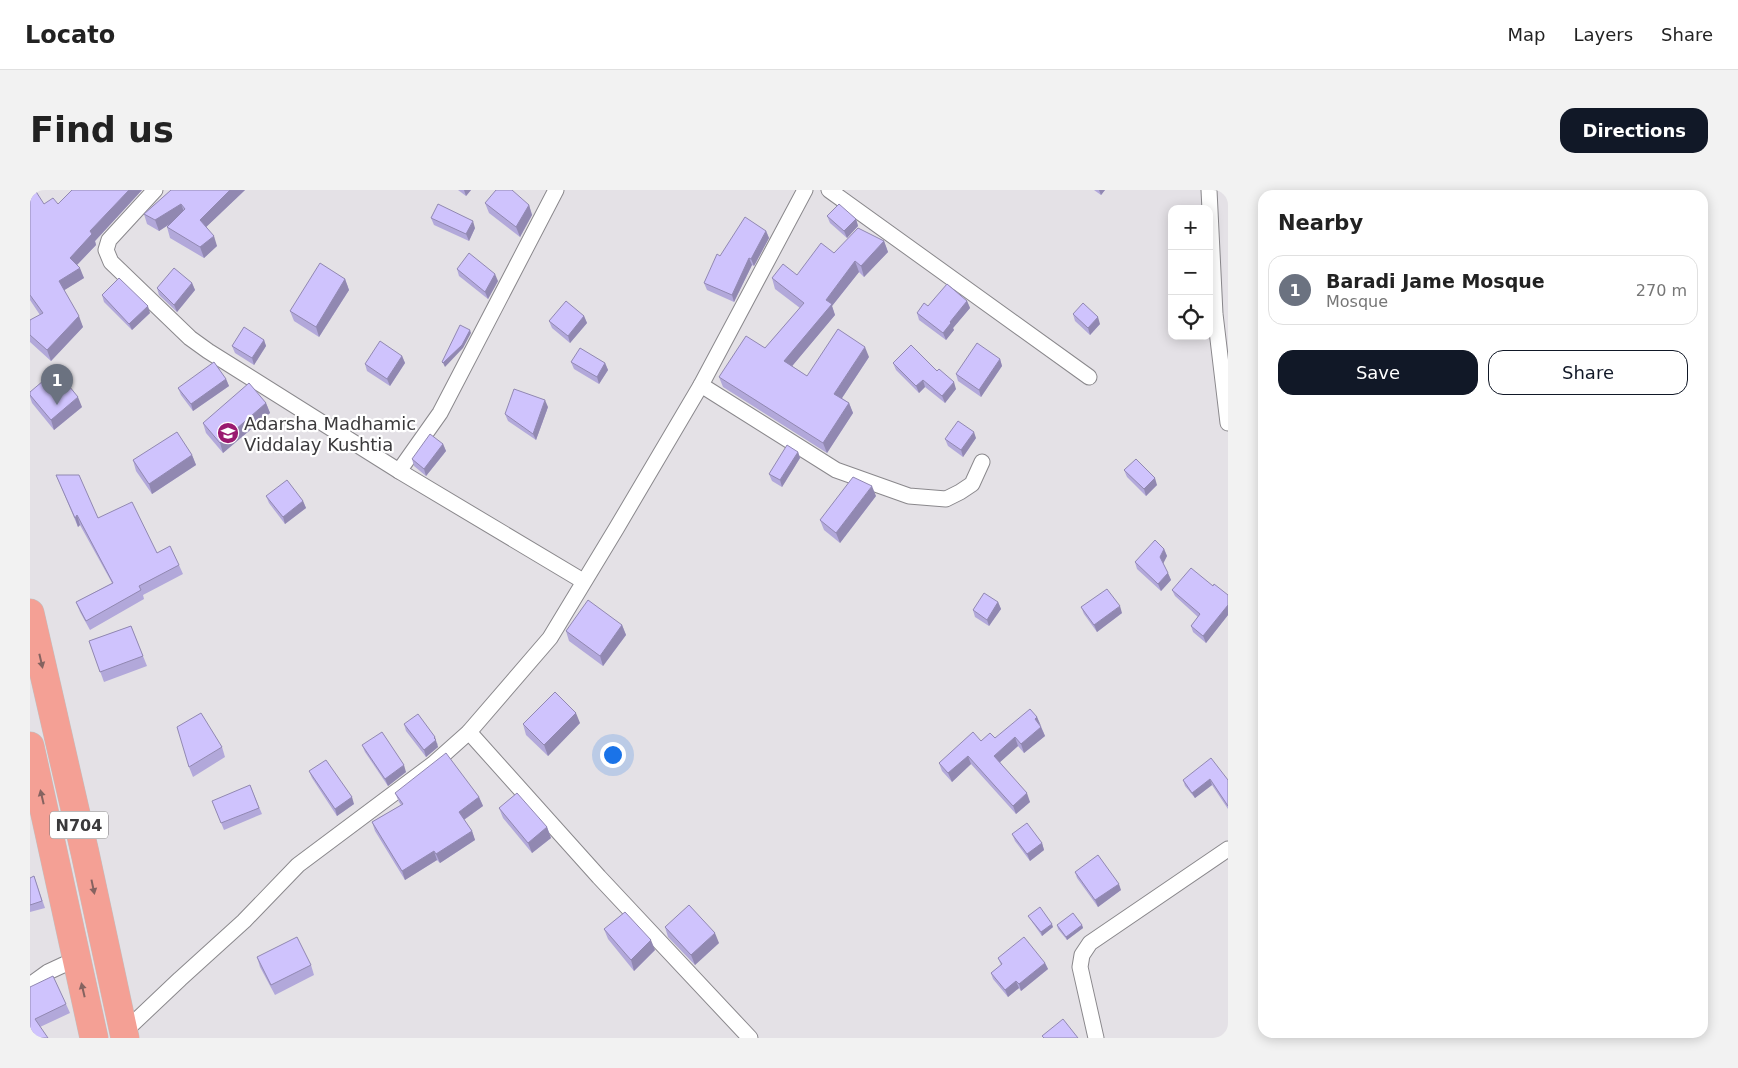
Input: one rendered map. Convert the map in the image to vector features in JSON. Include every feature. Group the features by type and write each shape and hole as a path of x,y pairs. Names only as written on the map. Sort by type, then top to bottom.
{"highway":[{"name":"N704","path":"30,613 85,853 124,1036"},
{"name":"N704","path":"30,746 94,1038"},
{"path":"55,856 85,853"}],"street":[{"path":"155,190 109,240 106,250 111,262 190,338 399,472 583,582"},
{"path":"399,472 440,413 556,190"},
{"path":"124,1036 180,978 244,921 298,865 433,764 469,732 550,638 701,385 805,190"},
{"path":"829,190 1089,377"},
{"path":"1209,190 1215,314 1228,423"},
{"path":"701,385 836,470 909,496 946,499 972,484 982,462"},
{"path":"469,732 599,877 750,1038"},
{"path":"1096,1038 1080,967 1082,955 1090,943 1228,849"},
{"path":"30,985 48,972 76,959"}],"building":[{"path":"30,190 35,190 44,204 53,198 58,204 72,190 129,190 90,231 92,234 70,258 80,268 59,281 79,316 47,350 30,335 30,320 43,313 30,295"},
{"path":"171,190 230,190 200,220 214,236 200,247 167,227 185,209 181,204 155,220 144,214"},
{"path":"496,190 512,190 529,205 516,227 485,203"},
{"path":"438,204 473,221 466,234 431,218"},
{"path":"839,204 856,219 844,231 827,216"},
{"path":"745,217 766,231 751,259 749,258 732,295 704,283 717,254 720,256"},
{"path":"858,228 884,241 861,266 855,261 826,300 832,304 784,361 807,376 838,329 865,347 834,394 849,403 823,443 719,377 746,336 765,348 804,303 772,278 783,264 797,275 821,243 834,253"},
{"path":"469,253 495,274 485,292 457,269"},
{"path":"320,263 345,279 316,327 290,311"},
{"path":"174,268 192,283 174,305 157,288"},
{"path":"119,278 148,306 129,324 102,295"},
{"path":"947,284 967,301 943,333 917,313 924,303 928,306"},
{"path":"566,301 584,316 568,336 549,321"},
{"path":"1083,303 1098,317 1088,328 1073,314"},
{"path":"460,325 470,330 462,345 443,363 442,362"},
{"path":"244,327 264,340 252,358 232,346"},
{"path":"380,341 402,356 387,379 365,364"},
{"path":"977,343 1000,359 979,390 956,374"},
{"path":"911,345 937,371 939,369 954,382 942,396 923,380 916,386 893,363"},
{"path":"580,348 605,363 597,377 571,362"},
{"path":"214,362 226,379 191,404 178,388"},
{"path":"56,370 78,397 51,420 30,395 30,392"},
{"path":"249,383 266,403 220,443 203,423"},
{"path":"514,389 545,400 533,434 505,414"},
{"path":"958,421 974,432 961,450 945,439"},
{"path":"177,432 192,455 149,484 133,460"},
{"path":"430,434 443,444 424,469 412,459"},
{"path":"787,445 798,452 780,480 769,474"},
{"path":"1136,459 1155,478 1144,489 1124,470"},
{"path":"56,475 79,475 98,518 132,502 157,553 170,546 179,565 139,586 141,590 86,621 76,602 113,583 77,515 75,518"},
{"path":"853,477 872,486 836,533 820,520"},
{"path":"287,480 303,501 283,517 266,496"},
{"path":"1155,540 1164,549 1160,557 1168,573 1158,584 1135,562"},
{"path":"1191,568 1213,586 1214,584 1228,595 1228,605 1203,636 1191,626 1200,614 1172,590"},
{"path":"1107,589 1120,606 1094,625 1081,607"},
{"path":"984,593 998,602 987,620 973,610"},
{"path":"588,600 622,625 600,656 566,631"},
{"path":"131,626 143,656 100,672 89,641"},
{"path":"555,692 576,713 544,745 523,724"},
{"path":"1030,709 1037,717 1035,719 1041,727 1021,744 1015,737 994,756 1027,793 1013,806 968,756 948,773 939,763 973,732 981,741 990,733 995,738"},
{"path":"201,713 222,747 189,767 177,727"},
{"path":"418,714 436,740 424,750 404,724"},
{"path":"382,732 404,765 385,779 362,745"},
{"path":"446,753 479,797 459,812 472,831 436,854 434,851 402,871 372,822 403,804 395,793"},
{"path":"1211,758 1228,780 1228,806 1210,779 1192,793 1183,780"},
{"path":"326,760 352,797 335,809 309,771"},
{"path":"250,785 259,808 221,823 212,801"},
{"path":"517,793 547,827 528,843 499,808"},
{"path":"1027,823 1042,843 1027,854 1012,834"},
{"path":"1098,855 1119,884 1095,900 1075,872"},
{"path":"34,876 42,901 30,905 30,878"},
{"path":"689,905 715,933 691,955 665,927"},
{"path":"1040,907 1052,924 1041,932 1028,916"},
{"path":"625,912 651,940 631,960 604,929"},
{"path":"1073,913 1082,925 1066,937 1057,925"},
{"path":"297,937 311,965 271,985 257,957"},
{"path":"1024,937 1045,963 1019,984 1016,981 1005,990 991,973 1002,964 998,958"},
{"path":"53,976 66,1004 35,1019 48,1038 30,1038 30,987"},
{"path":"1063,1019 1078,1038 1044,1038 1042,1036"}],"place":[{"name":"Baradi Jame Mosque","path":"57,405"},
{"name":"Adarsha Madhamic Viddalay Kushtia","path":"228,433"}]}
